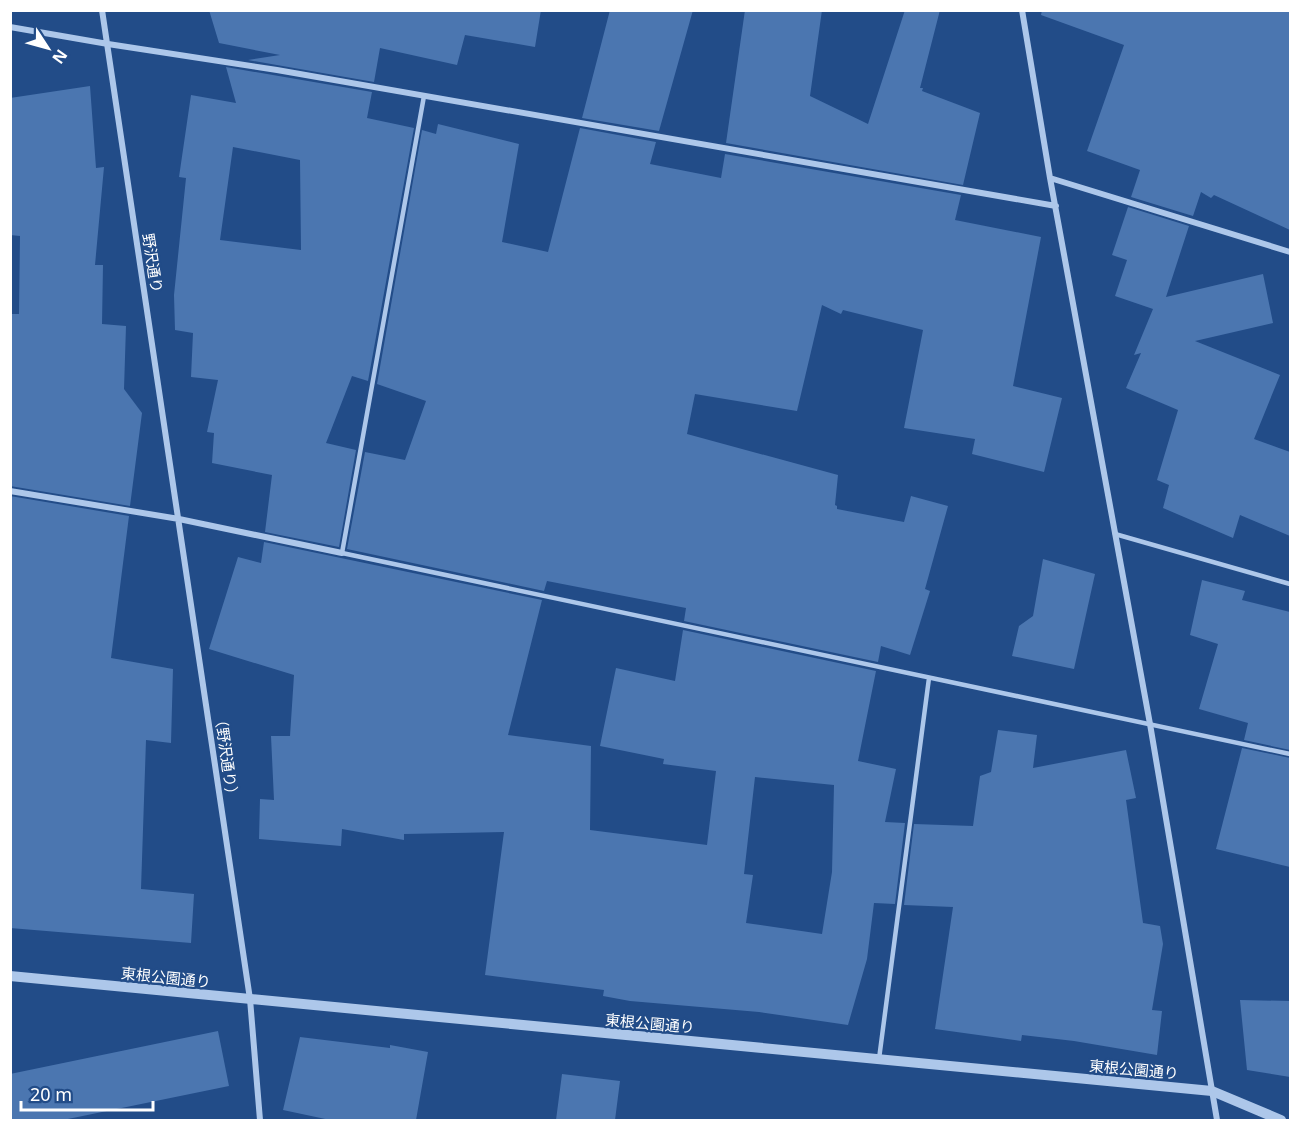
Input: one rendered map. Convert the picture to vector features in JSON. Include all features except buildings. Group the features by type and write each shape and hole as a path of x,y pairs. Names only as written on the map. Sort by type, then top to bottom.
{"street":[{"name":"野沢通り","path":"102,10 179,519"},
{"path":"1022,10 1050,178 1150,724 1217,1120"},
{"path":"10,27 277,70 1056,206"},
{"path":"1050,178 1290,252"},
{"path":"10,491 179,519 342,554"},
{"name":"（野沢通り）","path":"179,519 250,999 260,1120"},
{"name":"東根公園通り","path":"10,976 1212,1091 1281,1120"}],"lane":[{"path":"424,96 342,554 1290,754"},
{"path":"1115,534 1290,584"},
{"path":"878,1060 929,678"}]}
